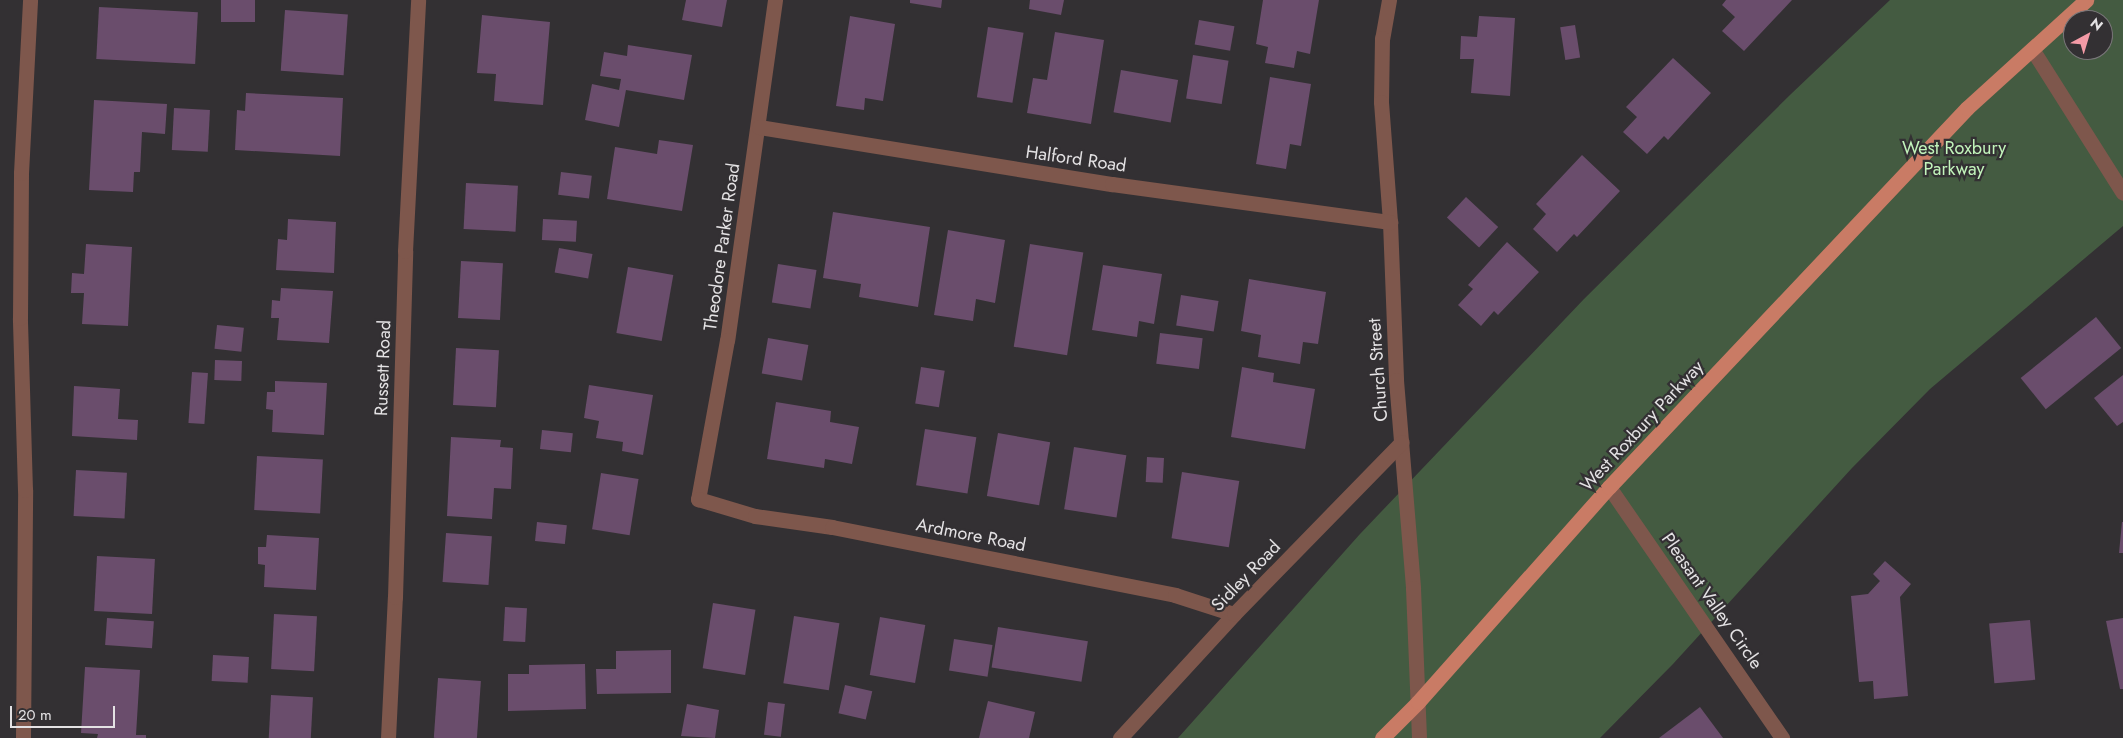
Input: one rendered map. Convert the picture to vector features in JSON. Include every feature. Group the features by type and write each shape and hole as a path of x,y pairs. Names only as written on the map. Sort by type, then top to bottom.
{"main road":[{"name":"West Roxbury Parkway","path":"1382,738 1418,702 1609,486 1967,108 2086,0"}],"street":[{"path":"23,738 25,490 20,318 21,173 30,0"},
{"name":"Russett Road","path":"388,738 395,597 405,251 418,0"},
{"name":"Theodore Parker Road","path":"698,499 727,340 759,127 775,0"},
{"name":"Church Street","path":"1389,0 1382,38 1382,102 1390,222 1396,380 1413,588 1419,738"},
{"path":"2032,49 2123,193"},
{"name":"Halford Road","path":"759,127 1035,172 1390,222"},
{"name":"Sidley Road","path":"1120,738 1234,614 1402,442"},
{"name":"Pleasant Valley Circle","path":"1609,486 1782,738"},
{"name":"Ardmore Road","path":"698,499 755,516 832,527 1175,595 1234,614"}],"green space":[{"name":"West Roxbury Parkway","path":"1890,0 2123,0 2123,226 1930,389 1852,468 1673,664 1600,738 1178,738 1360,534 1584,299 1791,94"}],"building":[{"path":"221,0 255,0 255,22 221,22"},
{"path":"686,0 727,0 722,27 682,20"},
{"path":"910,0 942,0 941,8 910,3"},
{"path":"1030,0 1064,0 1061,15 1029,9"},
{"path":"1263,0 1319,0 1310,54 1297,51 1294,68 1265,63 1268,47 1256,44"},
{"path":"1726,0 1792,0 1744,51 1722,31 1735,17 1722,5"},
{"path":"99,7 198,12 195,64 96,59"},
{"path":"285,10 348,14 344,75 281,71"},
{"path":"482,15 550,22 543,105 494,101 496,74 477,73"},
{"path":"850,16 895,24 883,101 865,98 864,110 836,106"},
{"path":"1479,16 1515,18 1510,96 1471,93 1474,59 1460,59 1461,36 1477,37"},
{"path":"1199,20 1234,26 1230,51 1195,45"},
{"path":"1575,25 1580,58 1565,60 1560,27"},
{"path":"988,27 1024,33 1012,103 977,97"},
{"path":"1055,32 1104,40 1091,124 1027,113 1033,78 1047,80"},
{"path":"628,45 692,55 684,100 626,90 619,127 585,120 592,84 619,90 621,79 600,76 604,52 627,56"},
{"path":"1193,55 1229,61 1222,104 1186,98"},
{"path":"1673,58 1711,93 1668,140 1664,136 1647,154 1623,132 1637,117 1626,107"},
{"path":"1121,70 1178,80 1171,122 1114,112"},
{"path":"1270,77 1311,84 1301,146 1290,144 1286,169 1256,164"},
{"path":"246,93 343,98 340,156 235,150 237,110 245,111"},
{"path":"94,100 167,104 165,134 142,132 140,172 134,172 133,192 89,190"},
{"path":"174,108 210,110 208,152 172,150"},
{"path":"659,140 693,145 682,211 607,199 615,147 657,154"},
{"path":"1582,155 1620,191 1577,237 1574,234 1557,252 1533,229 1546,214 1536,204"},
{"path":"561,172 592,176 589,199 558,195"},
{"path":"466,183 518,186 516,232 464,229"},
{"path":"1466,197 1498,227 1479,247 1447,217"},
{"path":"833,212 930,227 918,307 859,297 861,284 823,278"},
{"path":"288,219 336,222 334,273 276,270 278,239 287,240"},
{"path":"543,219 577,221 576,242 542,240"},
{"path":"948,230 1005,240 995,303 976,299 973,321 934,315"},
{"path":"1507,242 1539,272 1498,315 1494,311 1481,326 1458,305 1473,289 1468,285"},
{"path":"86,244 132,247 128,326 82,324 84,293 71,293 72,273 84,274"},
{"path":"1030,244 1083,252 1067,355 1014,347"},
{"path":"559,248 592,254 588,279 555,273"},
{"path":"461,261 503,263 500,320 458,318"},
{"path":"778,264 817,270 810,309 772,303"},
{"path":"1103,265 1162,274 1154,324 1139,321 1137,337 1092,330"},
{"path":"628,267 673,275 662,341 616,333"},
{"path":"1249,279 1326,292 1318,344 1303,342 1300,364 1258,357 1261,335 1241,331"},
{"path":"281,288 333,291 329,343 277,340 279,318 271,318 272,300 280,301"},
{"path":"1181,295 1219,301 1214,332 1176,326"},
{"path":"2096,317 2121,348 2046,409 2021,378"},
{"path":"217,325 244,328 241,352 214,349"},
{"path":"1160,333 1203,338 1199,369 1156,364"},
{"path":"768,338 808,345 802,381 762,373"},
{"path":"456,348 499,350 496,407 453,405"},
{"path":"215,360 242,361 241,381 214,380"},
{"path":"921,367 945,371 939,407 915,404"},
{"path":"1242,367 1274,373 1273,382 1315,389 1305,449 1231,437"},
{"path":"192,372 208,373 204,424 188,423"},
{"path":"2123,375 2123,422 2117,426 2094,398"},
{"path":"275,381 327,383 324,435 272,432 273,410 266,409 267,392 275,392"},
{"path":"589,385 653,395 643,455 622,451 623,442 596,438 599,421 584,418"},
{"path":"74,386 120,389 118,419 138,420 137,440 72,436"},
{"path":"776,402 831,411 830,422 859,427 852,464 825,459 824,468 767,459"},
{"path":"925,429 976,437 967,493 916,485"},
{"path":"542,430 573,433 571,452 540,449"},
{"path":"998,433 1050,442 1039,505 987,496"},
{"path":"451,437 501,440 500,447 513,448 511,489 494,488 492,519 447,516"},
{"path":"1074,447 1126,455 1116,518 1064,509"},
{"path":"257,456 323,459 320,513 254,510"},
{"path":"1147,457 1164,458 1163,483 1146,482"},
{"path":"76,470 127,473 125,519 74,516"},
{"path":"1182,472 1239,481 1229,547 1172,538"},
{"path":"601,473 639,479 630,535 592,529"},
{"path":"537,522 567,525 565,544 535,541"},
{"path":"2122,522 2123,553 2119,553"},
{"path":"446,533 492,536 488,585 443,582"},
{"path":"267,535 319,538 316,590 264,587 265,565 258,564 258,547 266,547"},
{"path":"97,556 155,559 152,614 94,611"},
{"path":"1885,561 1911,584 1900,597 1908,696 1874,699 1873,681 1859,682 1851,596 1868,594 1880,581 1873,574"},
{"path":"713,603 755,610 745,675 703,668"},
{"path":"505,607 527,608 525,642 503,641"},
{"path":"274,614 317,616 314,671 271,669"},
{"path":"794,616 839,623 829,690 783,683"},
{"path":"880,617 925,625 915,683 870,675"},
{"path":"107,618 154,621 152,648 105,645"},
{"path":"2123,618 2123,689 2120,689 2106,621"},
{"path":"2030,620 2035,680 1994,683 1989,624"},
{"path":"998,627 1088,641 1081,682 992,667"},
{"path":"954,639 993,645 988,677 949,671"},
{"path":"671,650 671,693 597,694 596,669 616,669 616,651"},
{"path":"213,655 249,657 248,683 212,681"},
{"path":"585,664 586,709 508,711 508,674 529,674 529,665"},
{"path":"85,667 140,670 136,735 146,735 146,738 97,738 98,734 81,733"},
{"path":"438,678 481,681 477,738 434,738"},
{"path":"845,685 872,691 866,720 838,713"},
{"path":"271,695 313,697 311,738 269,738"},
{"path":"988,701 1035,712 1029,738 979,738"},
{"path":"768,702 785,704 781,737 764,735"},
{"path":"687,704 719,710 715,738 681,736"},
{"path":"1700,707 1723,738 1659,738"}]}
